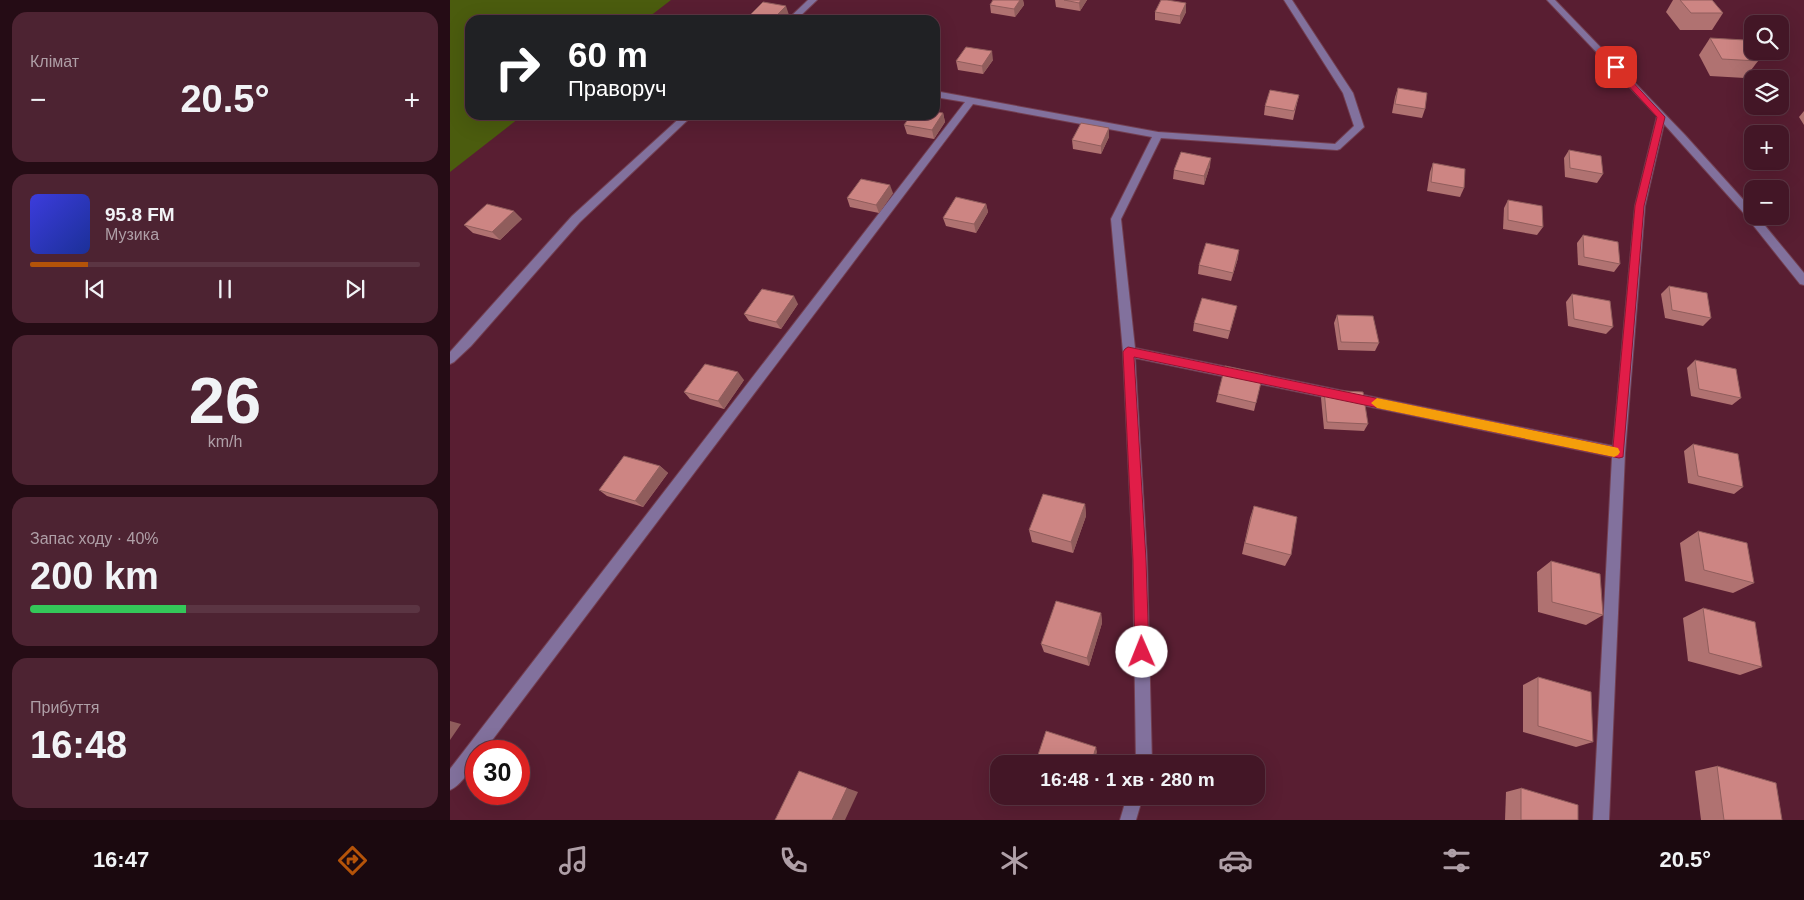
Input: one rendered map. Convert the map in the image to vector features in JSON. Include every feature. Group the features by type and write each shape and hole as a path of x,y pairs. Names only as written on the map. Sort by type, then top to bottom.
{"street":[{"path":"796,15 813,0"},
{"path":"940,95 1158,135 1337,148 1359,127 1348,93 1288,0"},
{"path":"1550,0 1767,233 1804,281"},
{"path":"450,782 970,102"},
{"path":"1601,820 1619,453 1640,206 1661,117"},
{"path":"450,358 467,343 576,219 683,120"},
{"path":"1144,755 1140,560 1128,352 1116,219 1158,135"},
{"path":"1128,352 1619,453"},
{"path":"1128,820 1133,805"}],"green space":[{"path":"450,0 671,0 652,15 465,15 465,120 517,120 450,172"}],"building":[{"path":"993,0 1020,0 1014,9 990,5"},
{"path":"1064,0 1081,0 1079,3"},
{"path":"1161,0 1186,3 1180,16 1155,12"},
{"path":"1680,0 1712,0 1723,13 1691,13"},
{"path":"763,2 786,6 777,15 750,15"},
{"path":"1710,38 1744,40 1744,60 1758,61 1722,59"},
{"path":"966,47 992,51 982,66 956,61"},
{"path":"1398,88 1427,93 1425,109 1395,104"},
{"path":"1270,90 1299,95 1294,111 1265,106"},
{"path":"908,120 938,120 932,130 904,125"},
{"path":"1081,123 1109,128 1101,146 1072,140"},
{"path":"1569,150 1601,156 1603,174 1570,168"},
{"path":"1181,152 1211,158 1204,176 1174,170"},
{"path":"1433,163 1465,169 1464,188 1431,182"},
{"path":"861,179 890,185 876,205 847,198"},
{"path":"956,197 986,204 974,224 943,218"},
{"path":"1508,200 1542,206 1543,227 1508,220"},
{"path":"487,204 514,211 492,232 464,225"},
{"path":"1583,235 1618,242 1620,264 1584,257"},
{"path":"1206,243 1239,250 1233,273 1199,265"},
{"path":"1669,286 1707,293 1711,318 1672,310"},
{"path":"762,289 794,296 776,322 744,314"},
{"path":"1572,294 1610,301 1613,327 1574,319"},
{"path":"1202,298 1237,306 1230,331 1194,323"},
{"path":"1337,315 1373,316 1379,343 1341,342"},
{"path":"1695,360 1736,369 1741,398 1699,389"},
{"path":"705,364 738,372 718,401 684,392"},
{"path":"1225,366 1263,374 1256,403 1218,394"},
{"path":"1324,390 1363,392 1368,424 1327,422"},
{"path":"1693,444 1738,454 1743,487 1698,476"},
{"path":"624,456 660,466 635,501 599,490"},
{"path":"1043,494 1085,504 1071,542 1029,530"},
{"path":"1254,506 1297,517 1291,555 1245,543"},
{"path":"1698,531 1747,543 1754,583 1704,570"},
{"path":"1551,561 1600,574 1603,615 1552,602"},
{"path":"1056,601 1101,613 1087,658 1041,644"},
{"path":"1703,608 1755,622 1762,667 1709,653"},
{"path":"1538,677 1591,692 1593,742 1538,726"},
{"path":"1046,731 1096,747 1094,755 1038,755"},
{"path":"1717,766 1776,783 1782,820 1724,820"},
{"path":"799,771 847,788 832,820 775,820"},
{"path":"1521,788 1578,805 1578,820 1521,820"}],"slow traffic":[{"path":"1377,403 1614,452"}],"route":[{"path":"1142,652 1140,560 1128,352 1619,453 1640,206 1661,117 1616,67"}]}
